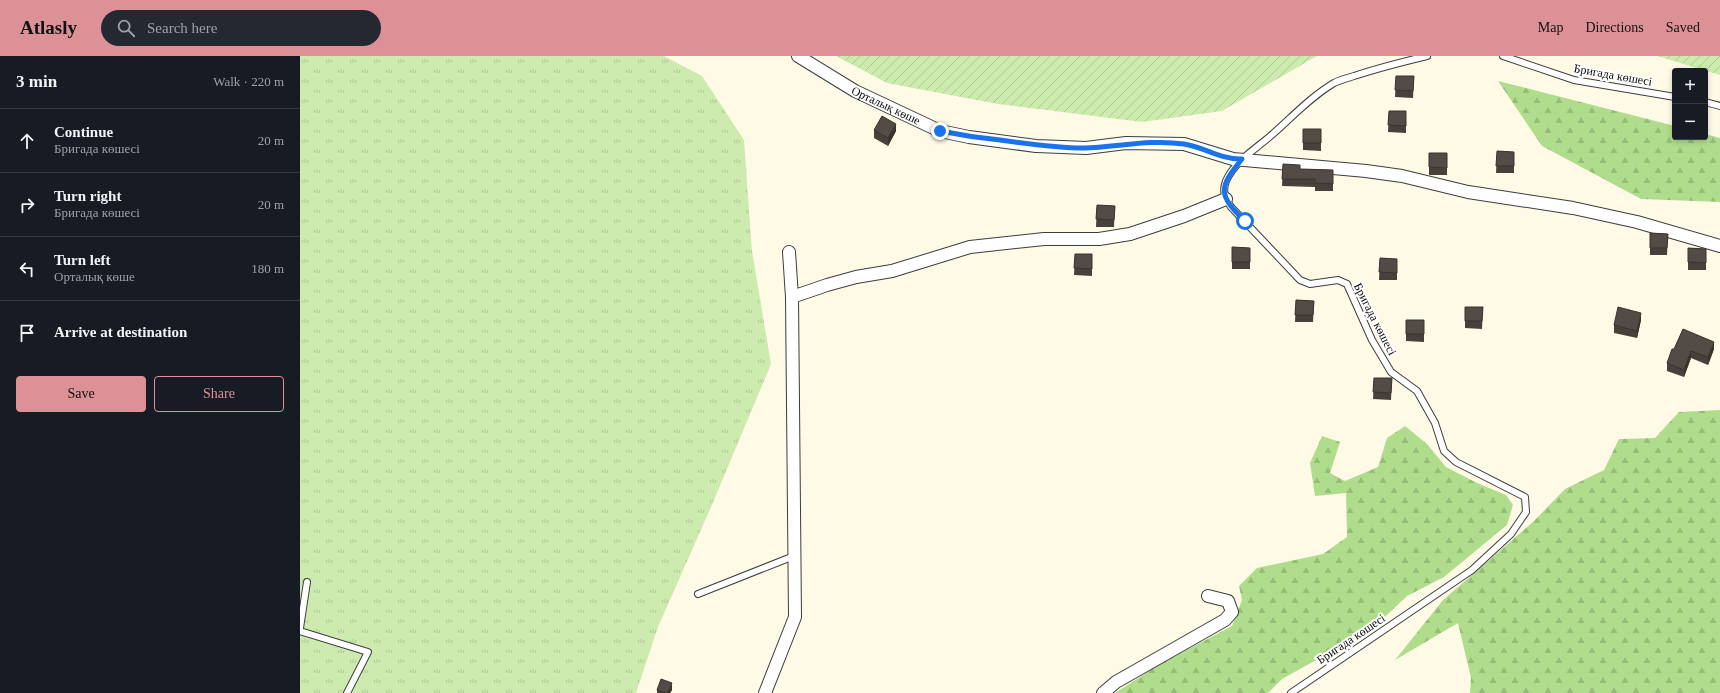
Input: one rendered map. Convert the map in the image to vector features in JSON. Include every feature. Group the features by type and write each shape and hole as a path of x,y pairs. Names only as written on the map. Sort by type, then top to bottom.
{"street":[{"name":"Орталық көше","path":"798,56 855,91 940,131 969,137 1062,148 1086,148 1126,143 1184,144 1201,148 1228,158 1366,171 1402,176 1468,192 1573,208 1637,222 1720,246"},
{"path":"792,297 827,285 856,277 892,271 970,247 1044,239 1099,239 1130,234 1184,216 1226,199"},
{"path":"765,693 795,617 792,297 789,252"},
{"path":"1103,693 1116,682 1225,620 1232,612 1228,601 1208,596"}],"lane":[{"path":"1226,199 1224,191 1226,182 1231,172 1242,159 1275,133 1306,103 1334,83 1380,67 1427,56"},
{"name":"Бригада көшесі","path":"1503,56 1574,80 1672,96"},
{"path":"1708,103 1720,106"},
{"name":"Бригада көшесі","path":"1226,199 1231,207 1300,280 1310,284 1338,280 1347,284 1372,340 1391,372 1417,391 1435,422 1444,450 1456,462 1526,497 1526,512 1511,534 1472,570 1291,693"},
{"path":"698,594 794,556"},
{"path":"307,582 300,630 368,652 347,693"}],"green space":[{"path":"300,56 664,56 702,76 744,140 752,251 771,364 711,507 658,627 636,693 300,693"},
{"path":"836,56 1317,56 1222,111 1142,122 998,104 887,83"},
{"path":"1657,56 1720,56 1720,75 1708,71 1708,68 1697,68"},
{"path":"1498,81 1672,125 1672,140 1708,140 1708,135 1720,138 1720,202 1641,199 1542,146"},
{"path":"1720,410 1720,693 1470,693 1471,678 1458,623 1395,660 1443,600 1534,521 1565,489 1604,470 1619,439 1655,438 1679,412"},
{"path":"1405,426 1427,444 1446,467 1477,483 1506,495 1513,505 1507,525 1444,577 1407,596 1372,629 1282,679 1268,693 1115,693 1160,664 1232,626 1242,600 1239,586 1257,568 1323,554 1347,537 1346,493 1315,496 1310,463 1322,436 1340,442 1330,473 1345,481 1378,467 1387,438"}],"building":[{"path":"1396,76 1414,76 1413,91 1395,90"},
{"path":"1389,111 1406,111 1406,126 1388,125"},
{"path":"882,116 896,124 888,138 874,130"},
{"path":"1303,129 1321,129 1321,143 1303,143"},
{"path":"1497,151 1514,152 1514,166 1496,166"},
{"path":"1429,153 1447,153 1447,168 1429,167"},
{"path":"1283,164 1300,165 1300,169 1333,170 1333,184 1315,183 1315,179 1282,179"},
{"path":"1097,205 1115,206 1114,220 1096,219"},
{"path":"1650,233 1668,234 1667,248 1650,248"},
{"path":"1232,247 1250,248 1250,262 1232,262"},
{"path":"1688,248 1706,249 1706,263 1688,262"},
{"path":"1075,254 1092,254 1092,269 1074,268"},
{"path":"1380,258 1397,259 1397,273 1379,272"},
{"path":"1296,300 1314,301 1313,315 1295,315"},
{"path":"1465,307 1483,307 1482,321 1465,321"},
{"path":"1618,307 1641,313 1637,331 1614,325"},
{"path":"1406,320 1424,320 1424,334 1406,334"},
{"path":"1683,329 1714,342 1708,357 1691,351 1684,370 1667,363 1672,349 1674,349"},
{"path":"1374,378 1392,378 1391,393 1373,392"},
{"path":"661,679 672,683 667,693 657,690"}],"route":[{"path":"940,131 969,137 1062,148 1086,148 1126,143 1184,144 1201,148 1228,158 1238,160 1242,159 1231,172 1226,182 1224,191 1226,199 1231,207 1245,221"}]}
